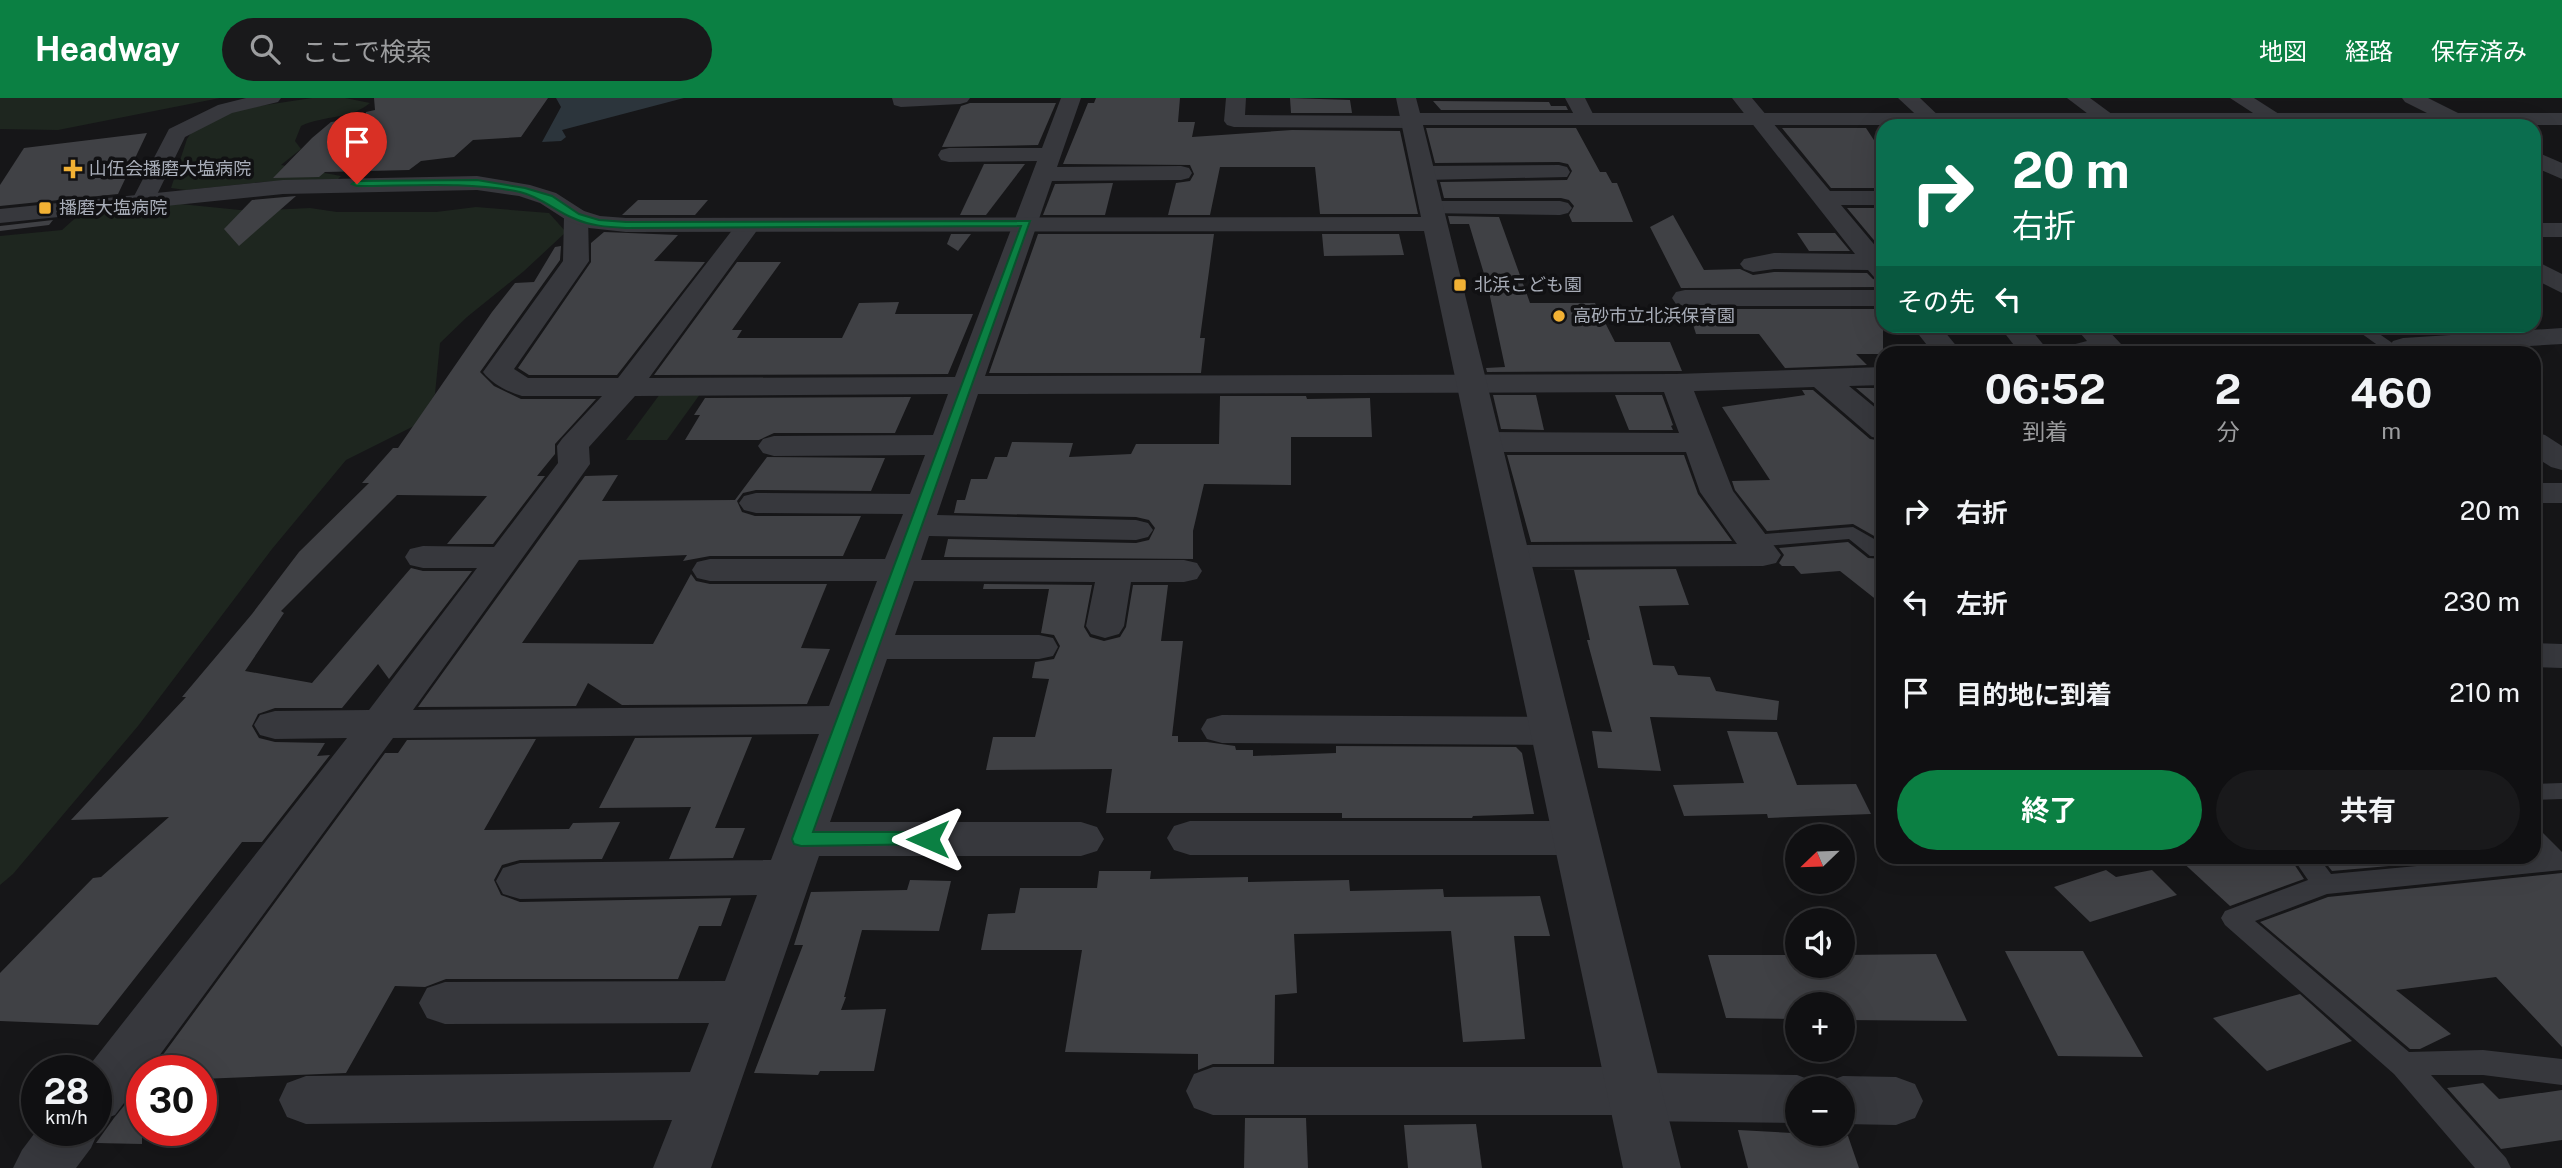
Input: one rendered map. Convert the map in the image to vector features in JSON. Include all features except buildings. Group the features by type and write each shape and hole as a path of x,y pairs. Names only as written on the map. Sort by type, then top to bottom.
{"street":[{"path":"144,200 176,133 225,109 271,98"},
{"path":"902,98 901,101 960,98"},
{"path":"682,1168 1071,98"},
{"path":"1236,98 1234,121 1410,113 1587,120 1876,120"},
{"path":"1575,98 1587,120"},
{"path":"1742,98 1876,263"},
{"path":"1908,98 1932,119"},
{"path":"2077,98 2107,119"},
{"path":"2240,98 2276,119"},
{"path":"2412,98 2454,119"},
{"path":"1410,113 1651,1168"},
{"path":"2541,120 2562,119"},
{"path":"1418,147 1443,147"},
{"path":"949,155 1181,173"},
{"path":"2541,162 2562,172"},
{"path":"1423,173 1559,172"},
{"path":"0,216 307,185 477,183 522,190 548,198 576,216 598,223 626,225 1027,223 1433,216 1560,208"},
{"path":"2541,183 2562,183"},
{"path":"1824,198 1876,198"},
{"path":"576,216 576,261 498,372 522,387 1676,383 1876,376"},
{"path":"112,1077 381,724 574,464 573,446 628,385 749,225"},
{"path":"1847,228 1876,228"},
{"path":"1753,264 1774,261 1876,267"},
{"path":"2541,266 2562,265"},
{"path":"2541,272 2562,285"},
{"path":"1685,298 1876,298"},
{"path":"2095,333 2107,344 2100,346"},
{"path":"2448,346 2562,336"},
{"path":"1822,379 1876,424"},
{"path":"1511,556 1763,555 1717,492 1676,383"},
{"path":"1485,442 1700,443"},
{"path":"774,446 944,445"},
{"path":"2541,493 2562,493"},
{"path":"756,503 1136,530"},
{"path":"423,557 504,558"},
{"path":"710,570 1184,571"},
{"path":"1105,626 1115,571"},
{"path":"871,648 1039,648"},
{"path":"2541,655 2562,656"},
{"path":"275,725 845,720"},
{"path":"1222,729 1551,731"},
{"path":"1190,838 1576,838"},
{"path":"520,881 794,858 1081,839"},
{"path":"445,1003 741,1002"},
{"path":"1213,1091 1635,1094 1785,1099"},
{"path":"306,1100 707,1096"},
{"path":"1855,1100 1896,1101"},
{"path":"43,1168 59,1146"}],"lane":[{"path":"2371,333 2395,346"},
{"path":"1753,541 1853,533 1876,551"},
{"path":"2541,792 2562,791"},
{"path":"2541,846 2556,862 2541,863"},
{"path":"2310,864 2325,884"},
{"path":"2495,1168 2404,1065 2234,918 2325,884 2535,864"},
{"path":"2404,1065 2440,1059 2491,1062 2562,1072"}],"shaded area":[{"path":"0,98 220,98 58,130 0,129"},
{"path":"312,98 345,98 370,103 345,115 301,126 295,141 301,149 281,165 341,176 338,179 262,182 186,190 171,188 187,139 195,127 240,109"},
{"path":"556,98 684,98 562,130 566,137 561,141 542,142 561,107"},
{"path":"180,204 250,211 310,208 337,212 436,212 476,207 549,213 566,232 440,343 435,394 416,425 346,460 272,549 138,726 13,874 0,885 0,236 62,230 81,213"},
{"path":"663,390 703,390 667,440 626,440"}],"place":[{"name":"山伍会播磨大塩病院","path":"73,169"},
{"name":"播磨大塩病院","path":"45,208"},
{"name":"北浜こども園","path":"1460,285"},
{"name":"高砂市立北浜保育園","path":"1559,316"}],"route":[{"path":"357,184 477,183 522,190 548,198 576,216 598,223 626,225 1027,223 801,839 928,839"}]}
